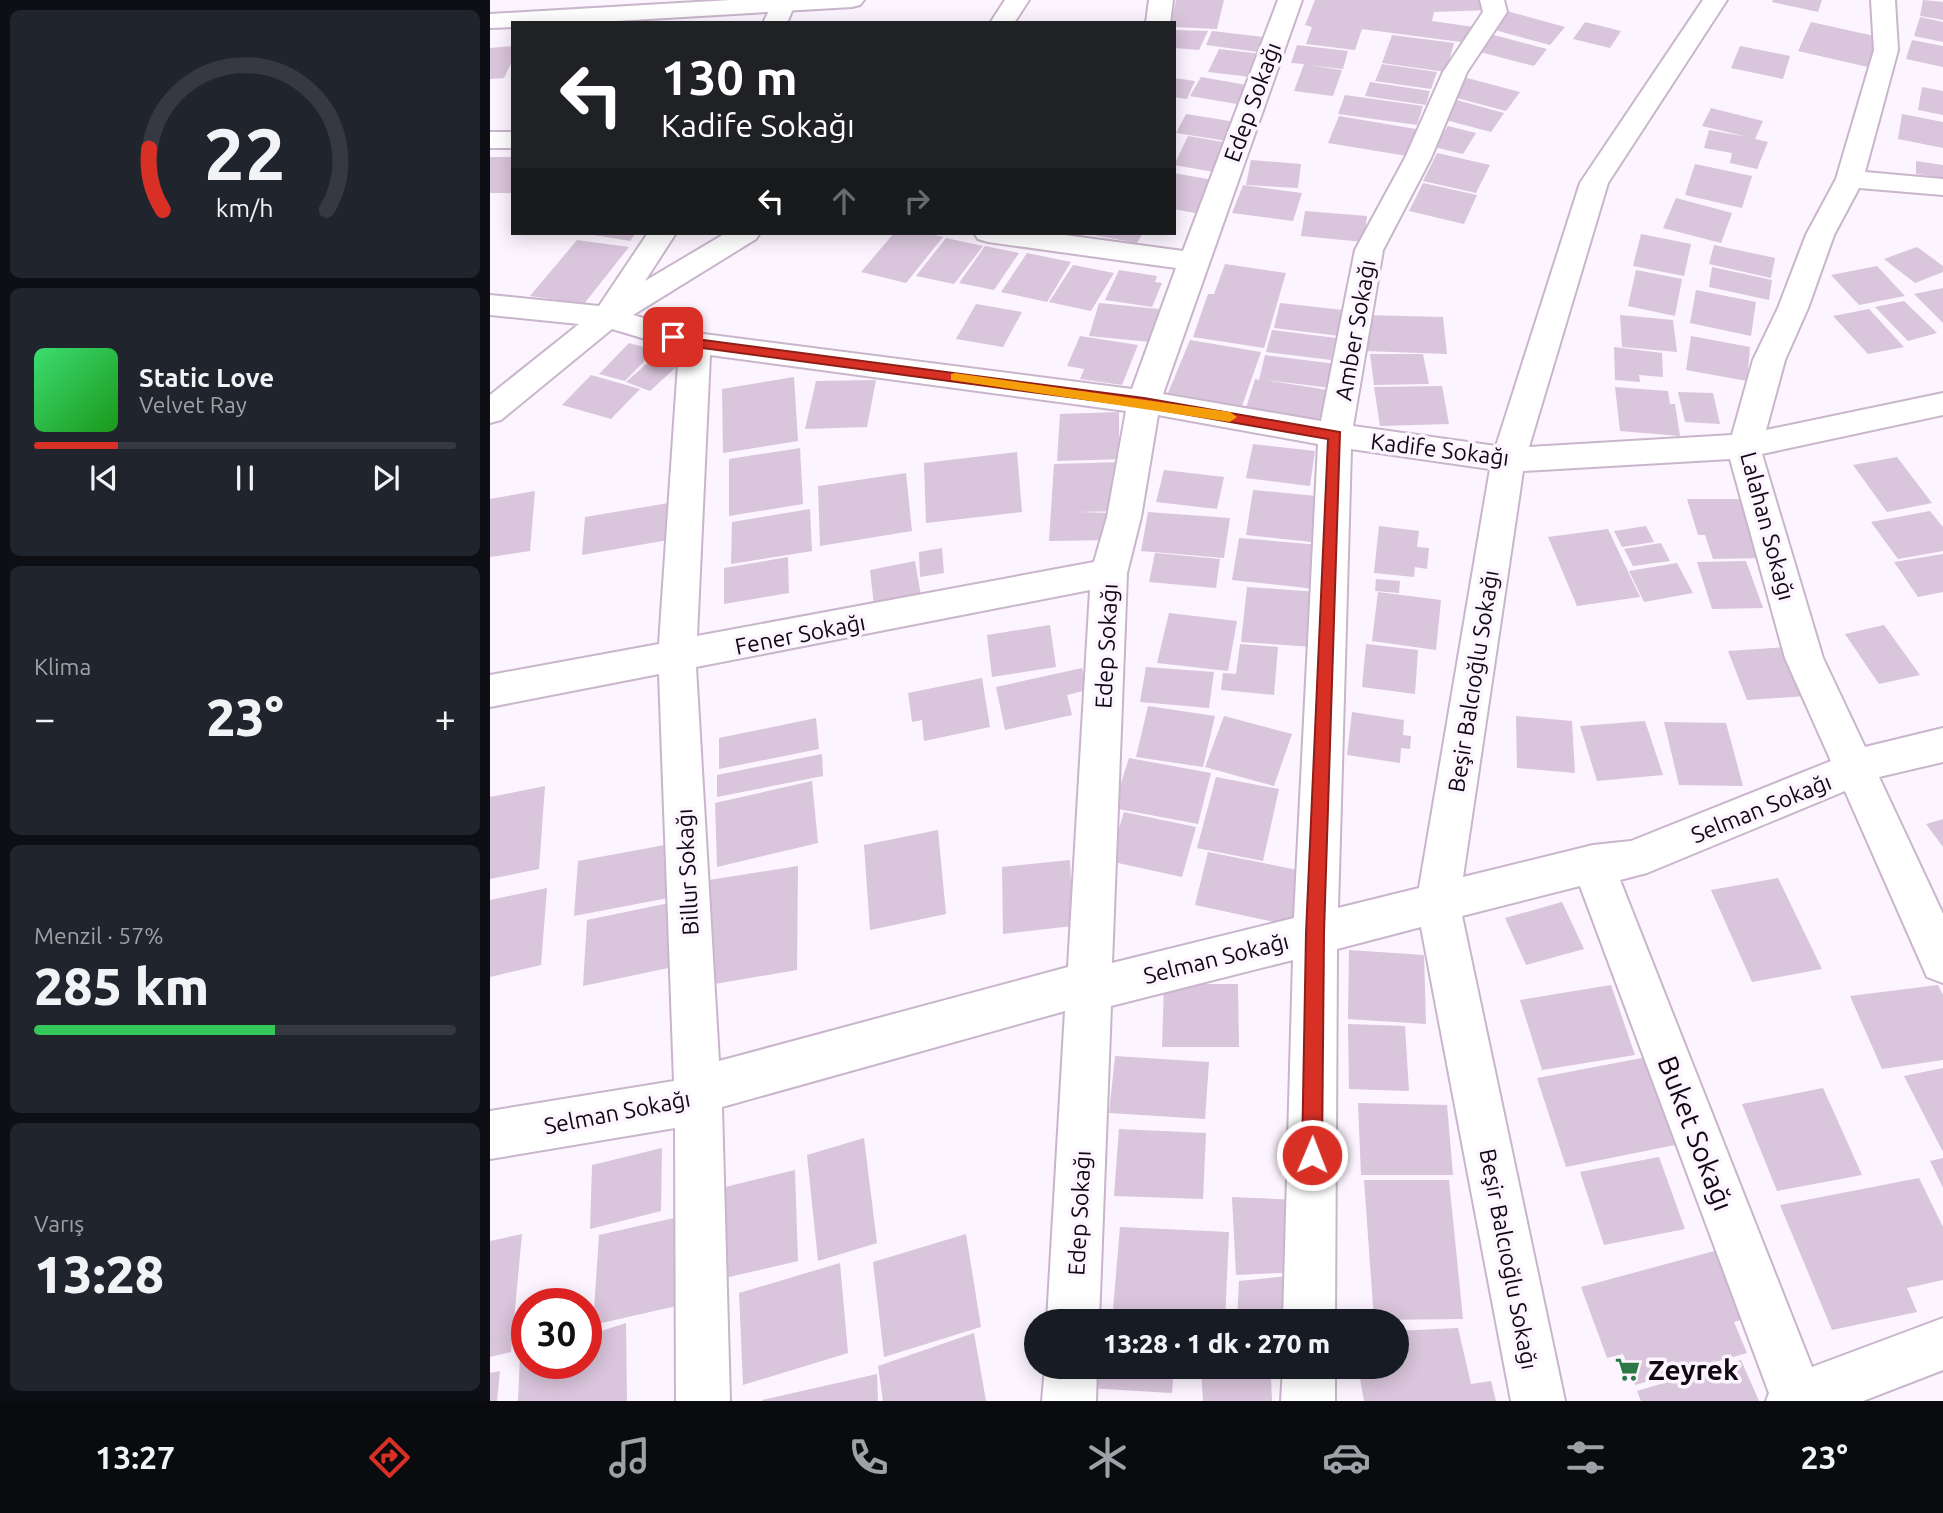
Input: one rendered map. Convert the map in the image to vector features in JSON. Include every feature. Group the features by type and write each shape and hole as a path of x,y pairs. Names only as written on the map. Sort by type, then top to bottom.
{"street":[{"path":"490,7 615,0"},
{"path":"490,21 779,13 852,0"},
{"path":"1003,21 1017,0"},
{"path":"1158,21 1161,0"},
{"name":"Edep Sokağı","path":"1074,1309 1092,982 1110,573 1124,517 1144,402 1290,0"},
{"name":"Amber Sokağı","path":"1309,1309 1315,933 1335,435 1369,250 1419,158 1455,72 1495,12 1492,0"},
{"name":"Beşir Balcıoğlu Sokağı","path":"1538,1401 1438,903 1508,460 1594,183 1714,0"},
{"name":"Lalahan Sokağı","path":"1883,0 1886,50 1850,179 1820,235 1793,308 1769,360 1744,446 1804,658 1943,962"},
{"path":"490,140 511,140"},
{"path":"1850,179 1943,187"},
{"path":"607,317 661,235"},
{"path":"490,412 607,317 743,235"},
{"path":"1009,235 1193,261"},
{"name":"Kadife Sokağı","path":"490,305 607,317 695,343 1144,402 1335,435 1508,460 1744,446 1943,404"},
{"name":"Billur Sokağı","path":"695,343 677,658 698,1101 703,1401"},
{"name":"Fener Sokağı","path":"490,691 677,658 1110,573"},
{"name":"Selman Sokağı","path":"490,1135 698,1101 702,1089 1092,982 1094,989 1593,864 1632,860 1855,770 1943,745"},
{"name":"Buket Sokağı","path":"1593,864 1796,1400"},
{"path":"1796,1400 1943,1345"},
{"path":"1069,1401 1070,1379"},
{"path":"1308,1379 1308,1401"}],"building":[{"path":"1176,0 1224,0 1217,29 1176,27 1176,21 1171,21"},
{"path":"1315,0 1487,0 1491,10 1434,12 1432,21 1474,27 1468,43 1362,29 1355,50 1306,44 1312,27 1305,25"},
{"path":"1822,0 1818,12 1772,2"},
{"path":"1923,0 1943,2 1943,20 1920,16"},
{"path":"1507,11 1565,27 1550,45 1491,29"},
{"path":"1920,17 1943,22 1943,42 1914,36"},
{"path":"1585,22 1621,31 1610,48 1573,39"},
{"path":"1811,22 1879,37 1868,67 1798,51"},
{"path":"1176,30 1208,31 1199,50 1176,48"},
{"path":"1212,31 1263,37 1258,52 1206,45"},
{"path":"1392,35 1454,43 1446,72 1382,63"},
{"path":"1494,35 1547,49 1534,66 1480,52"},
{"path":"1912,40 1943,46 1943,67 1906,59"},
{"path":"1297,45 1348,51 1343,69 1306,65 1342,70 1333,96 1294,91 1304,64 1291,63"},
{"path":"511,46 511,63 504,78 490,79 490,48"},
{"path":"1740,46 1790,56 1783,79 1731,68"},
{"path":"1219,49 1261,54 1251,77 1208,72"},
{"path":"1382,64 1437,72 1431,89 1375,81"},
{"path":"1201,77 1247,85 1237,104 1190,96"},
{"path":"1176,78 1195,81 1187,99 1176,97"},
{"path":"1467,78 1520,92 1506,111 1453,97"},
{"path":"1370,82 1430,91 1426,105 1365,96"},
{"path":"1922,87 1943,91 1943,115 1918,110"},
{"path":"1345,95 1423,106 1417,125 1338,114"},
{"path":"1453,99 1504,113 1491,132 1438,118"},
{"path":"1711,108 1763,121 1755,139 1768,142 1757,169 1730,163 1732,153 1704,148 1709,130 1748,137 1702,126"},
{"path":"1186,114 1236,122 1227,141 1176,133"},
{"path":"1902,114 1943,122 1943,148 1898,139"},
{"path":"1339,116 1416,129 1407,156 1328,143"},
{"path":"1448,126 1476,133 1463,154 1434,147"},
{"path":"1188,136 1229,143 1214,172 1176,165"},
{"path":"1437,153 1490,165 1476,193 1423,181"},
{"path":"490,157 511,157 511,193 490,193"},
{"path":"1251,160 1301,164 1298,188 1246,185"},
{"path":"1916,161 1943,165 1943,178 1916,174"},
{"path":"1695,164 1752,176 1742,208 1685,195"},
{"path":"1176,173 1218,181 1200,214 1176,209"},
{"path":"1423,183 1477,195 1464,224 1409,211"},
{"path":"1243,185 1302,193 1293,221 1232,213"},
{"path":"1676,198 1732,213 1721,243 1663,228"},
{"path":"1305,211 1367,216 1364,242 1301,236"},
{"path":"1641,234 1691,244 1684,276 1633,266"},
{"path":"594,235 634,235 630,241"},
{"path":"892,235 943,237 906,283 861,272"},
{"path":"1094,235 1142,235 1137,243"},
{"path":"946,238 983,246 954,284 916,276"},
{"path":"577,240 629,247 584,304 530,296"},
{"path":"1714,245 1775,258 1771,278 1709,264"},
{"path":"985,246 1019,253 994,290 959,283"},
{"path":"1917,247 1943,266 1943,272 1915,283 1884,259"},
{"path":"1027,253 1071,262 1047,302 1001,292"},
{"path":"1225,264 1286,273 1264,348 1193,337 1208,294 1214,294"},
{"path":"1073,265 1114,273 1091,311 1049,302"},
{"path":"1877,266 1905,296 1859,305 1831,275"},
{"path":"1712,267 1772,280 1769,300 1709,287"},
{"path":"1119,270 1157,276 1155,282 1162,283 1152,307 1105,300"},
{"path":"1636,270 1682,279 1675,316 1628,306"},
{"path":"1943,288 1943,323 1914,294"},
{"path":"1696,290 1756,302 1751,336 1690,323"},
{"path":"1904,301 1937,333 1908,341 1875,307"},
{"path":"1099,303 1159,309 1150,342 1089,336"},
{"path":"1280,303 1352,311 1348,337 1274,328"},
{"path":"976,304 1022,312 1003,347 956,339"},
{"path":"1869,309 1904,347 1868,354 1833,316"},
{"path":"1364,315 1443,317 1447,354 1365,351"},
{"path":"1620,315 1673,320 1677,352 1622,347"},
{"path":"1272,330 1336,338 1331,360 1266,352"},
{"path":"1080,336 1138,345 1122,385 1080,379 1084,369 1067,366"},
{"path":"1691,336 1750,347 1747,381 1686,370"},
{"path":"1190,340 1261,352 1242,406 1168,393"},
{"path":"629,343 655,350 625,381 599,374"},
{"path":"1614,347 1662,353 1663,377 1639,375 1640,382 1615,380"},
{"path":"663,349 687,357 650,391 626,382"},
{"path":"1370,354 1423,354 1429,384 1374,385"},
{"path":"1265,355 1344,365 1339,389 1265,380 1340,392 1333,421 1246,408 1255,379 1259,380"},
{"path":"591,375 640,389 611,419 562,405"},
{"path":"794,377 798,441 723,453 722,389"},
{"path":"876,380 867,427 805,429 816,381"},
{"path":"1442,386 1449,424 1380,426 1374,387"},
{"path":"1615,387 1668,391 1670,404 1675,404 1680,436 1620,431"},
{"path":"1678,392 1713,393 1720,424 1685,422"},
{"path":"1119,412 1119,439 1125,439 1125,459 1057,461 1060,414"},
{"path":"1253,444 1315,451 1310,486 1246,478"},
{"path":"800,448 803,504 729,516 729,459"},
{"path":"1017,452 1022,512 926,523 924,463"},
{"path":"1897,457 1932,503 1887,512 1853,465"},
{"path":"1121,462 1121,511 1079,512 1113,513 1112,540 1049,541 1054,464"},
{"path":"1164,470 1224,477 1217,509 1156,502"},
{"path":"906,473 912,531 820,546 818,486"},
{"path":"1253,490 1317,496 1311,542 1246,535"},
{"path":"535,491 530,551 490,557 490,499"},
{"path":"1687,499 1745,499 1765,558 1713,559 1705,535 1698,535"},
{"path":"669,503 668,540 582,555 585,517"},
{"path":"810,509 812,551 731,564 732,522"},
{"path":"1930,511 1943,527 1943,551 1898,559 1871,522"},
{"path":"1148,512 1230,518 1224,558 1141,551"},
{"path":"1379,526 1419,531 1417,547 1429,548 1427,569 1415,567 1414,577 1374,573"},
{"path":"1646,526 1654,542 1622,547 1614,531"},
{"path":"1608,529 1640,597 1577,606 1548,537"},
{"path":"1239,538 1320,545 1315,589 1232,580"},
{"path":"1661,543 1670,561 1633,566 1624,549"},
{"path":"942,548 944,573 920,577 919,552"},
{"path":"1155,553 1220,559 1216,588 1149,582"},
{"path":"1943,554 1943,592 1918,597 1894,562"},
{"path":"788,557 789,593 724,604 724,568"},
{"path":"915,561 921,596 874,606 870,570"},
{"path":"1746,561 1763,608 1712,609 1697,562"},
{"path":"1677,563 1693,593 1644,602 1629,571"},
{"path":"1376,579 1400,581 1399,593 1375,591"},
{"path":"1247,587 1318,592 1314,647 1241,642"},
{"path":"1378,592 1441,600 1436,650 1372,641"},
{"path":"1169,613 1237,621 1228,671 1157,663"},
{"path":"1050,625 1056,667 992,677 987,635"},
{"path":"1884,625 1920,675 1879,684 1845,634"},
{"path":"1240,644 1278,647 1274,695 1221,690 1223,673 1236,674"},
{"path":"1366,644 1418,650 1415,694 1362,687"},
{"path":"1787,647 1807,696 1747,700 1728,651"},
{"path":"1146,667 1214,672 1209,708 1140,702"},
{"path":"1082,668 1087,690 1067,695 1072,715 1005,730 996,687"},
{"path":"982,678 990,727 924,741 922,720 912,722 908,693"},
{"path":"1148,706 1215,716 1203,767 1136,757"},
{"path":"1352,712 1404,720 1403,735 1411,736 1410,749 1401,748 1400,763 1347,755"},
{"path":"1224,716 1292,734 1274,786 1205,767"},
{"path":"1516,716 1572,721 1575,773 1517,768"},
{"path":"816,718 819,749 719,769 719,738"},
{"path":"1645,721 1663,775 1597,781 1580,726"},
{"path":"1664,722 1726,723 1743,786 1679,785"},
{"path":"822,754 823,776 717,797 717,775"},
{"path":"1129,758 1211,773 1198,824 1113,808"},
{"path":"1216,777 1279,789 1263,861 1197,848"},
{"path":"812,781 818,843 717,867 715,803"},
{"path":"545,786 539,869 490,879 490,797"},
{"path":"1124,812 1196,827 1182,877 1109,861"},
{"path":"1943,819 1943,847 1926,824"},
{"path":"938,830 946,914 870,930 864,845"},
{"path":"670,844 668,898 574,916 578,861"},
{"path":"1208,852 1313,873 1302,928 1195,905"},
{"path":"1070,860 1073,926 1003,934 1002,867"},
{"path":"798,866 797,970 703,986 709,880"},
{"path":"1778,878 1822,969 1752,982 1711,890"},
{"path":"547,888 541,965 490,977 490,900"},
{"path":"674,902 673,967 583,986 587,920"},
{"path":"1562,902 1584,949 1526,965 1505,918"},
{"path":"1349,950 1424,955 1426,1024 1348,1019"},
{"path":"1164,984 1238,984 1239,1047 1162,1047"},
{"path":"1611,985 1635,1055 1542,1070 1520,1000"},
{"path":"1938,985 1943,995 1943,1060 1882,1069 1850,996"},
{"path":"1348,1024 1405,1026 1409,1091 1349,1089"},
{"path":"1115,1056 1209,1062 1205,1119 1109,1113"},
{"path":"1647,1057 1680,1144 1566,1167 1537,1078"},
{"path":"1943,1068 1943,1152 1904,1076"},
{"path":"1823,1088 1862,1175 1777,1191 1742,1104"},
{"path":"1358,1103 1447,1105 1453,1175 1361,1175"},
{"path":"1119,1129 1206,1133 1203,1199 1114,1196"},
{"path":"864,1138 877,1243 818,1261 807,1155"},
{"path":"662,1148 661,1211 590,1229 592,1165"},
{"path":"1659,1157 1685,1229 1604,1245 1580,1172"},
{"path":"1943,1158 1943,1188 1930,1161"},
{"path":"795,1170 798,1261 725,1278 725,1187"},
{"path":"1919,1178 1943,1227 1943,1280 1907,1288 1917,1312 1832,1330 1780,1205"},
{"path":"1364,1180 1449,1180 1463,1319 1409,1320 1409,1309 1373,1309"},
{"path":"1232,1197 1300,1200 1300,1272 1236,1275"},
{"path":"687,1215 685,1304 602,1323 602,1288 595,1288 599,1235"},
{"path":"1120,1227 1229,1232 1226,1309 1113,1309"},
{"path":"522,1234 517,1288 511,1288 511,1352 490,1357 490,1241"},
{"path":"966,1234 981,1327 884,1357 873,1262"},
{"path":"1718,1250 1748,1318 1734,1322 1747,1353 1635,1385 1623,1354 1607,1358 1581,1287"},
{"path":"840,1263 848,1353 743,1385 739,1293"},
{"path":"1288,1276 1291,1309 1238,1309 1239,1281"},
{"path":"626,1323 627,1401 518,1401 519,1379 602,1379 602,1331"},
{"path":"1458,1328 1471,1384 1491,1381 1496,1401 1364,1401 1360,1379 1409,1379 1409,1330"},
{"path":"974,1333 986,1401 883,1401 878,1366"},
{"path":"1741,1360 1759,1401 1641,1401 1637,1391"},
{"path":"500,1371 497,1401 490,1401 490,1373"},
{"path":"877,1374 878,1401 762,1401 762,1400"},
{"path":"1089,1379 1173,1379 1172,1393 1088,1388"},
{"path":"1202,1379 1271,1379 1272,1401 1203,1401"}],"slow traffic":[{"path":"955,377 1144,402 1230,417"}],"place":[{"name":"Zeyrek","path":"1628,1369"}],"route":[{"path":"673,337 695,343 1144,402 1335,435 1315,933 1312,1155"}]}
